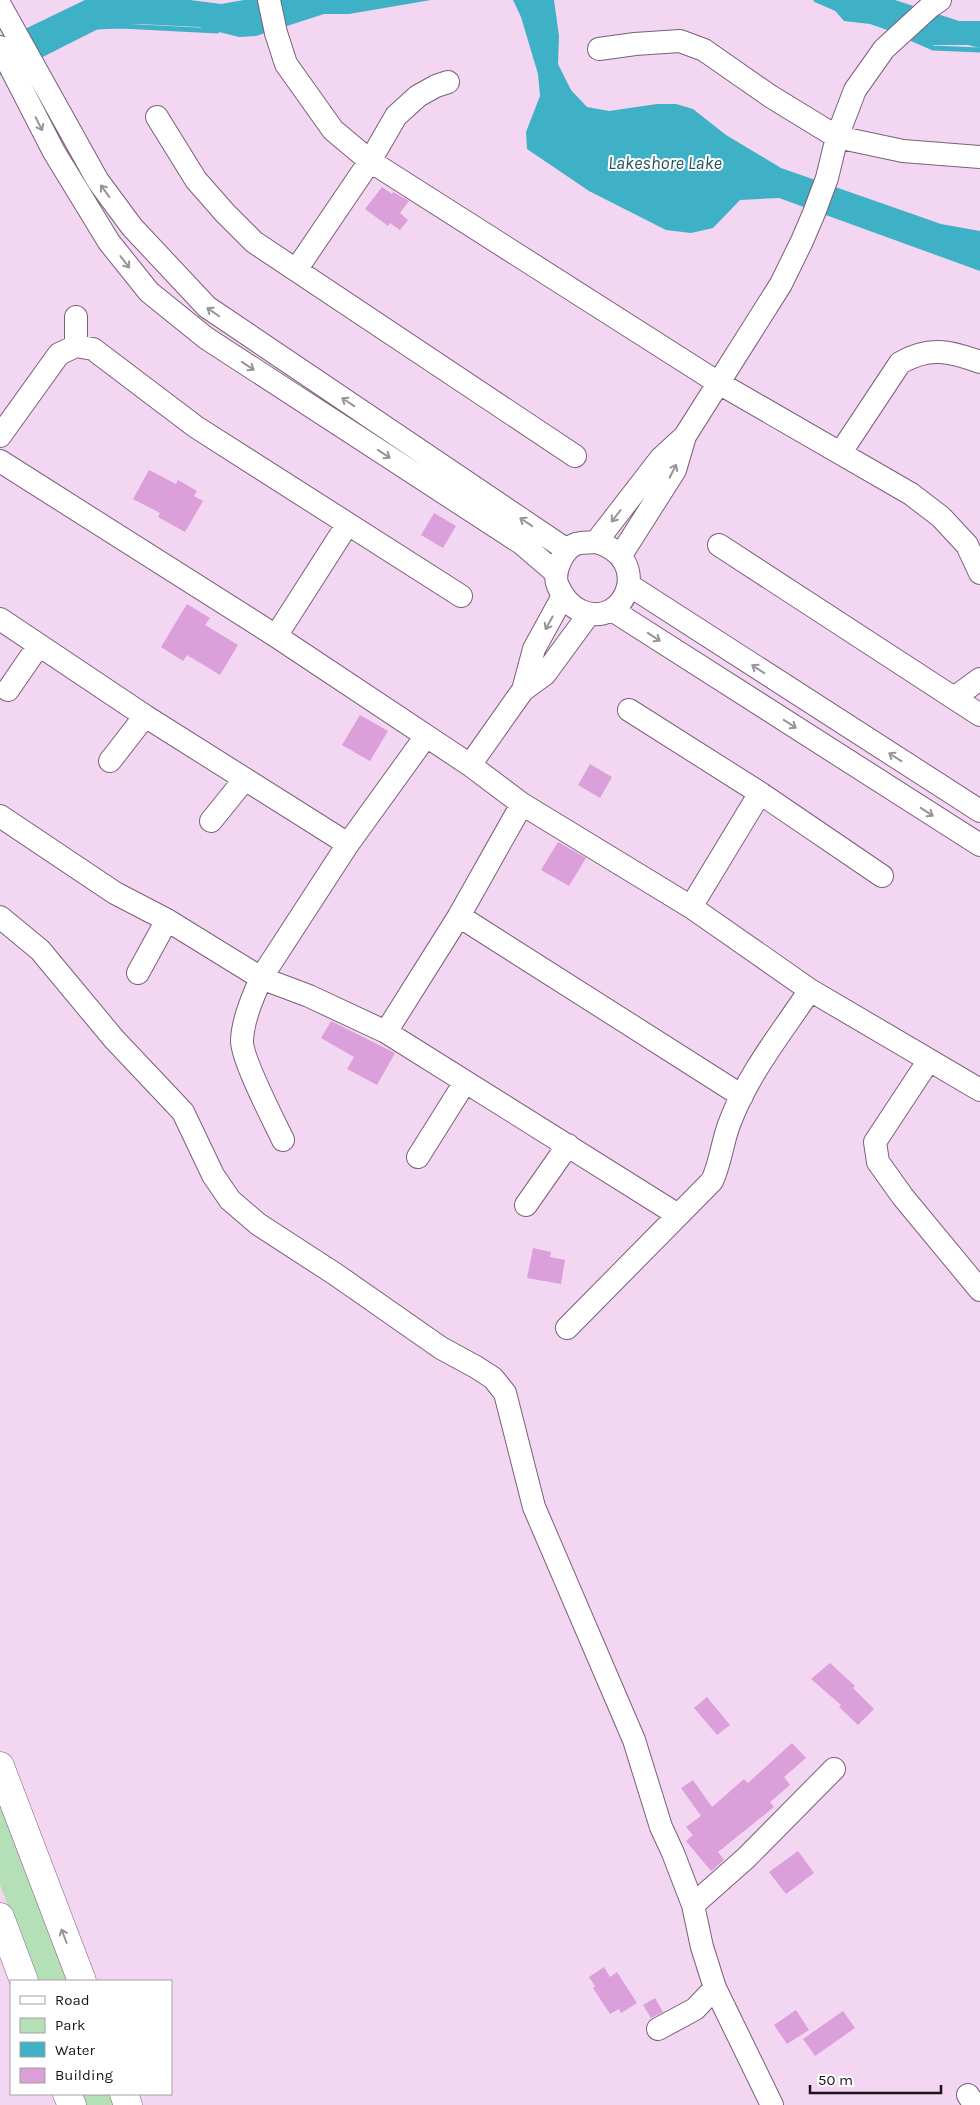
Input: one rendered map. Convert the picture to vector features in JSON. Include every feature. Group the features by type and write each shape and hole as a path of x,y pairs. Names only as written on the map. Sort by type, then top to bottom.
{"highway":[{"path":"0,1766 82,1980"},
{"path":"0,1917 24,1980"}],"street":[{"path":"269,0 276,33 286,64 309,100 333,130 370,161 717,382 911,494 941,517 967,545 980,573"},
{"path":"621,555 676,470 685,436 717,382 781,284 814,214 827,178 837,137 855,90 884,49 936,3"},
{"path":"0,4 98,181 132,227 206,307 567,550"},
{"path":"599,49 635,44 680,42 704,50 770,96 837,137 903,151 980,157"},
{"path":"0,47 54,152 110,242 149,292 206,338 521,543 556,573"},
{"path":"296,270 370,161 396,116 418,96 448,82"},
{"path":"157,117 196,180 254,242 575,456"},
{"path":"76,316 76,346"},
{"path":"0,436 59,354 76,346 94,349 196,427 461,596"},
{"path":"841,452 900,363 915,354 938,351 960,355 980,362"},
{"path":"596,542 660,458 685,436"},
{"path":"0,461 276,636 470,765 522,804 692,907 810,990 980,1090"},
{"path":"276,636 347,525"},
{"path":"596,542 606,545 621,555 628,566 629,585 622,599 612,610 603,614 589,614 575,608 563,596 557,584 556,573 567,550 577,544 596,542"},
{"path":"719,545 980,715"},
{"path":"629,585 980,811"},
{"path":"523,690 534,650 563,596"},
{"path":"612,610 980,845"},
{"path":"470,765 523,690 545,674 589,614"},
{"path":"0,619 145,716 348,844"},
{"path":"8,690 39,645"},
{"path":"954,698 980,679"},
{"path":"629,710 760,793 882,876"},
{"path":"110,761 145,716"},
{"path":"283,1140 249,1064 242,1042 252,998 261,978 348,844 426,736"},
{"path":"211,821 244,779"},
{"path":"692,907 760,793"},
{"path":"386,1032 459,916 522,804"},
{"path":"0,816 114,893 167,920 261,978 309,996 386,1032 678,1215"},
{"path":"459,916 742,1096"},
{"path":"0,918 40,950 114,1039 183,1112 213,1175 230,1200 258,1224 335,1274 441,1348 476,1366 494,1378 505,1394 534,1507 634,1740 661,1827 674,1853 693,1905 702,1947 715,1988 772,2105"},
{"path":"138,973 167,920"},
{"path":"567,1328 712,1181 720,1165 722,1149 730,1122 742,1096 760,1065 810,990"},
{"path":"930,1060 875,1142 878,1162 903,1197 980,1290"},
{"path":"418,1157 465,1082"},
{"path":"526,1205 568,1145"},
{"path":"693,1905 746,1858 834,1769"},
{"path":"658,2029 695,2009 715,1988"}],"green space":[{"path":"0,1787 74,1980 37,1980 0,1885"},
{"path":"81,2095 117,2095 121,2105 85,2105"}],"water":[{"path":"85,0 190,0 221,4 244,0 431,0 349,14 324,14 256,36 239,37 199,27 139,24 104,26 9,74 0,75 0,41"},
{"name":"Lakeshore Lake","path":"513,0 554,0 559,36 558,64 571,90 587,107 609,111 657,104 676,104 693,109 726,135 781,168 941,224 980,231 980,271 779,198 740,200 713,228 691,233 666,230 589,191 527,149 526,132 540,96 538,74 521,17"},
{"path":"818,0 895,0 959,21 980,21 980,48 968,45 930,45 870,24 844,21 831,6"}],"building":[{"path":"382,187 392,194 393,192 409,201 400,213 408,220 400,230 390,223 388,226 365,209"},
{"path":"149,470 176,484 178,480 197,491 194,496 203,501 185,532 158,517 160,513 133,499"},
{"path":"434,513 456,526 443,548 421,535"},
{"path":"187,604 210,618 205,625 238,645 220,675 187,655 183,661 161,647"},
{"path":"360,715 388,731 370,761 342,745"},
{"path":"590,764 612,777 600,798 578,785"},
{"path":"558,842 586,858 569,886 541,870"},
{"path":"331,1021 395,1053 377,1085 347,1069 354,1057 321,1038"},
{"path":"533,1248 551,1252 550,1257 565,1260 561,1284 527,1278"},
{"path":"830,1663 855,1686 853,1688 874,1709 858,1725 839,1707 841,1705 811,1679"},
{"path":"707,1697 730,1725 717,1735 694,1708"},
{"path":"792,1743 806,1758 784,1777 790,1785 770,1802 774,1807 718,1852 724,1860 711,1871 686,1841 693,1835 686,1827 701,1816 681,1788 693,1780 712,1807 744,1779 748,1783"},
{"path":"798,1851 814,1873 786,1894 769,1872"},
{"path":"604,1967 610,1977 617,1972 637,2003 621,2013 619,2009 610,2014 593,1988 595,1986 589,1977"},
{"path":"655,1998 663,2012 651,2018 643,2005"},
{"path":"796,2010 809,2030 787,2044 774,2025"},
{"path":"843,2011 855,2028 815,2056 803,2039"}],"waterway":[{"path":"816,0 837,9"},
{"path":"96,27 121,26 217,31"},
{"path":"908,37 933,48 980,50"}]}
